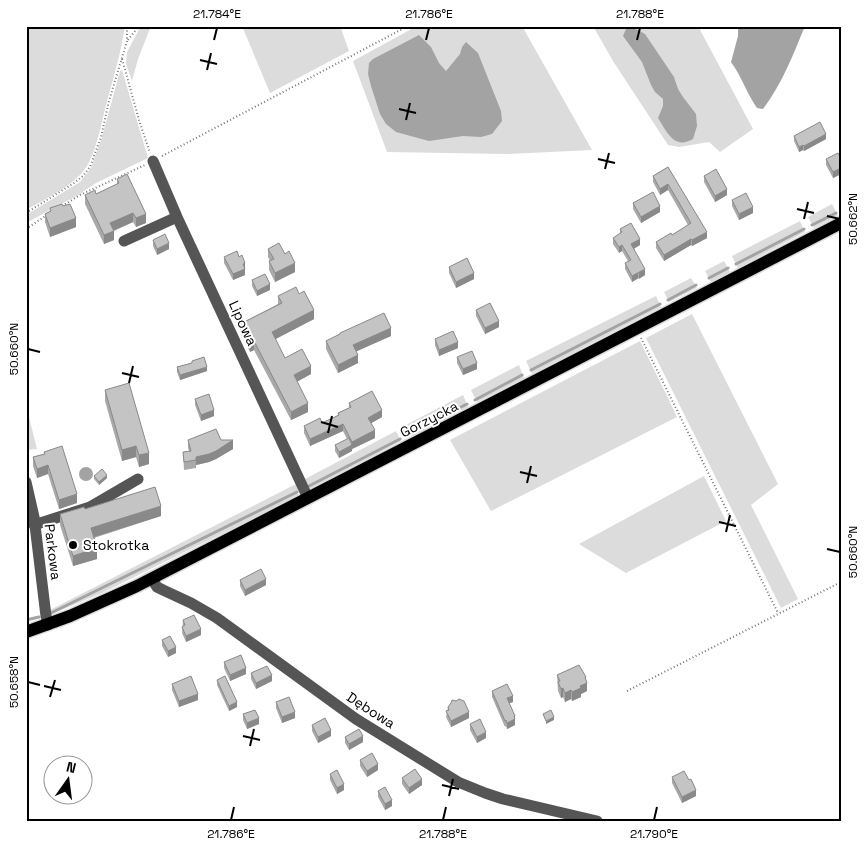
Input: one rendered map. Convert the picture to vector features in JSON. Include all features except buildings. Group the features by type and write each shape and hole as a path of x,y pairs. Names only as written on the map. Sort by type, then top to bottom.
{"main road":[{"name":"Gorzycka","path":"26,632 107,601 152,579 841,223"}],"street":[{"name":"Lipowa","path":"153,161 308,498"},
{"path":"124,241 177,216"},
{"path":"34,524 90,507 138,479"},
{"name":"Parkowa","path":"26,482 34,524 48,625"},
{"name":"Dębowa","path":"152,579 158,587 217,618 356,719 458,782 485,793 597,821"}],"path":[{"path":"127,26 128,41"},
{"path":"26,213 74,183 90,167 128,41 139,26"},
{"path":"55,210 80,195 153,161 408,26"},
{"path":"122,59 153,161"},
{"path":"26,229 48,214"},
{"path":"636,328 778,613"},
{"path":"627,691 841,582"}],"shaded area":[{"path":"26,26 125,26 100,132 86,168 55,194 26,210"},
{"path":"141,26 151,26 138,59 132,81 126,64 127,52"},
{"path":"242,26 340,26 349,51 270,93"},
{"path":"417,26 522,26 592,150 508,154 387,152 353,61"},
{"path":"593,26 698,26 753,129 720,152 709,142 679,147 668,145 613,61"},
{"path":"738,26 805,26 781,79 763,109 757,108 731,62 738,36"},
{"path":"629,27 645,34 674,77 683,97 696,114 697,126 693,139 686,142 676,141 668,134 658,118 663,106 663,99 655,92 642,62 623,36"},
{"path":"419,35 431,47 439,63 446,71 460,54 466,42 478,53 501,111 502,121 492,134 481,137 463,136 429,141 396,132 386,124 380,114 371,86 368,74 369,63 373,59"},
{"path":"122,70 148,158 96,183 26,223 26,215 80,182 91,168 102,137 120,71"},
{"path":"832,204 838,216 814,228 808,217"},
{"path":"800,221 805,232 738,268 732,256"},
{"path":"724,261 730,272 711,282 705,271"},
{"path":"691,278 697,288 669,302 664,292"},
{"path":"656,296 661,307 532,374 526,361"},
{"path":"692,314 778,484 751,505 798,599 781,608 646,338"},
{"path":"640,341 677,417 491,511 450,440"},
{"path":"519,365 524,378 477,402 471,390"},
{"path":"463,395 468,407 410,437 404,426"},
{"path":"26,405 37,449 26,450"},
{"path":"396,431 401,441 310,489 305,479"},
{"path":"83,467 89,467 93,474 89,481 83,481 79,477 79,471"},
{"path":"704,476 726,521 626,573 579,544"},
{"path":"296,484 298,496 102,593 52,614 50,610"}],"waterway":[{"path":"812,225 836,213"},
{"path":"736,264 804,229"},
{"path":"709,278 728,268"},
{"path":"668,300 696,285"},
{"path":"531,370 660,304"},
{"path":"475,400 522,375"},
{"path":"408,434 467,404"},
{"path":"309,486 400,439"},
{"path":"51,613 297,492"},
{"path":"26,620 39,617"}],"place":[{"name":"Stokrotka","path":"73,545"}]}
